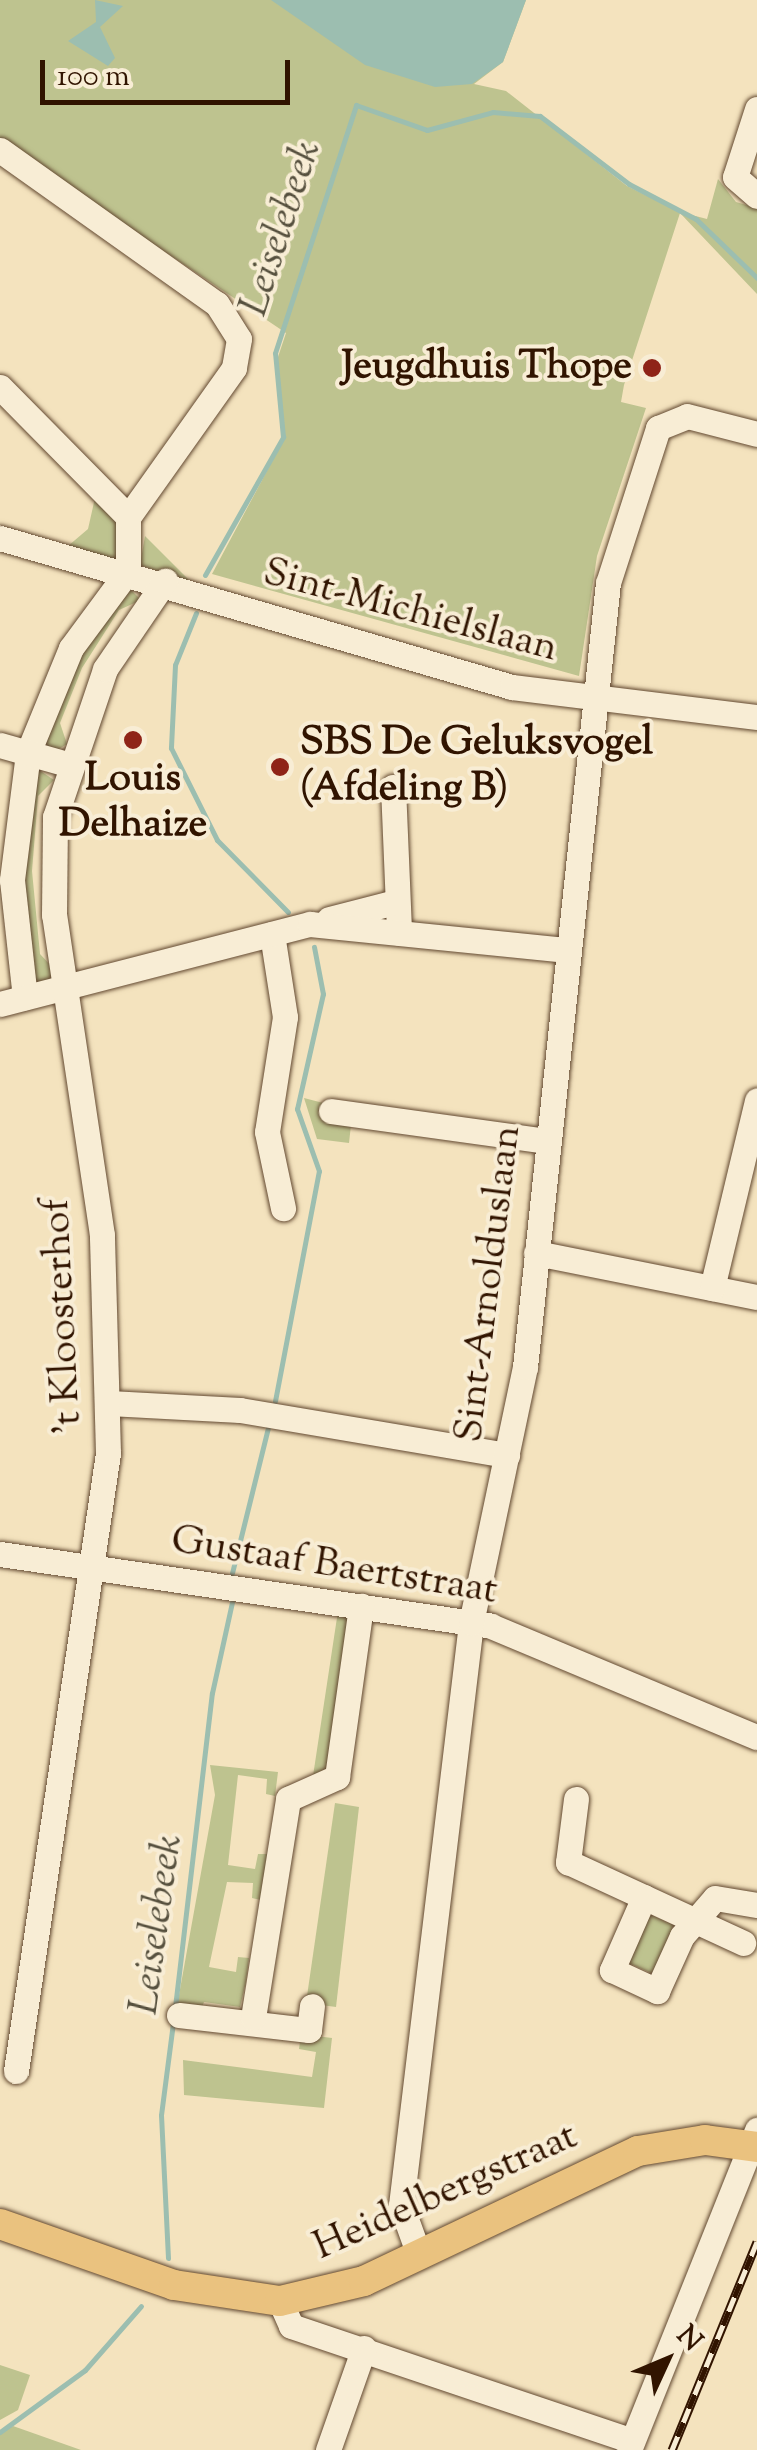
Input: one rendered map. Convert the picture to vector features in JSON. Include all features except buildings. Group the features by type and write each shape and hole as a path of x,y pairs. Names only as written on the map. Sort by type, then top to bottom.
{"main road":[{"name":"Heidelbergstraat","path":"0,2224 174,2285 280,2301 364,2281 638,2150 755,2140"}],"street":[{"path":"746,184 757,109"},
{"path":"746,184 757,148"},
{"path":"0,150 235,326 234,368 128,518 128,571 71,648 28,753 12,880 12,1000 392,903"},
{"path":"0,387 128,518"},
{"name":"Sint-Arnolduslaan","path":"419,2255 401,2205 471,1622 507,1455 536,1254 608,583 652,438 687,416 757,434"},
{"name":"Sint-Michielslaan","path":"0,538 165,581 512,687 757,717"},
{"name":"'t Kloosterhof","path":"16,2071 95,1567 110,1403 91,1120 65,987 52,866 68,764 105,670 165,581"},
{"path":"0,745 68,764"},
{"path":"393,787 401,821 392,903 398,933"},
{"path":"310,924 568,950"},
{"path":"272,934 285,1016 267,1132 283,1208"},
{"path":"712,1288 757,1100"},
{"path":"331,1111 548,1141"},
{"path":"536,1254 757,1297"},
{"path":"110,1403 240,1410 507,1455"},
{"name":"Gustaaf Baertstraat","path":"0,1554 471,1622 757,1737"},
{"path":"252,2018 289,1795 337,1777 361,1606"},
{"path":"576,1798 568,1862 743,1943"},
{"path":"644,1896 612,1970 657,1991 696,1922 720,1894 757,1905"},
{"path":"179,2015 252,2018 308,2030 312,2006"},
{"path":"280,2301 292,2326 364,2348 631,2446 755,2140"},
{"path":"328,2450 364,2348"}],"green space":[{"path":"0,0 526,0 503,62 474,84 506,91 627,186 680,212 707,219 718,179 736,202 757,208 757,294 680,213 624,385 621,402 646,408 597,556 579,676 212,574 285,437 277,360 286,333 0,141"},
{"path":"95,498 118,518 118,560 68,546 88,529"},
{"path":"145,536 188,579 188,581 140,565"},
{"path":"125,584 141,600 119,610 82,668 60,723 67,744 54,752 39,743 47,709"},
{"path":"36,768 54,780 38,796 32,871 40,954 54,969 48,984 29,983 17,875"},
{"path":"304,1098 327,1104 326,1122 351,1125 349,1143 317,1139"},
{"path":"338,1611 349,1612 327,1769 313,1776"},
{"path":"210,1765 278,1772 275,1796 266,1794 267,1779 238,1775 228,1865 255,1869 258,1854 268,1854 261,1900 252,1898 253,1883 227,1882 209,1967 236,1972 238,1957 249,1958 246,1982 240,2007 204,2002 201,2010 177,2006 215,1795"},
{"path":"335,1803 359,1807 336,2007 306,2003"},
{"path":"649,1914 674,1925 652,1973 627,1962"},
{"path":"301,2034 332,2038 324,2108 184,2095 183,2060 312,2077 316,2052 299,2049"},
{"path":"0,2365 30,2375 18,2410 0,2420"},
{"path":"13,2426 81,2450 0,2450 0,2432"}],"shaded area":[{"path":"95,0 123,6 100,27 115,58 108,66 68,41 96,22"},
{"path":"271,0 526,0 503,62 472,84 435,87 365,65"}],"waterway":[{"name":"Leiselebeek","path":"205,575 283,437 275,353 356,105 427,130 493,112 540,116 629,184 696,219 757,278"},
{"name":"Leiselebeek","path":"196,613 175,665 171,748 217,840 288,912"},
{"name":"Leiselebeek","path":"275,1401 319,1171 297,1109 323,994 314,947"},
{"name":"Leiselebeek","path":"232,1573 268,1428"},
{"name":"Leiselebeek","path":"175,2007 212,1693 232,1602"},
{"name":"Leiselebeek","path":"168,2258 161,2115 173,2022"},
{"name":"Leiselebeek","path":"0,2432 85,2370 141,2306"}],"railway":[{"path":"672,2450 757,2242"}],"place":[{"name":"Jeugdhuis Thope","path":"652,368"},
{"name":"Louis Delhaize","path":"133,740"},
{"name":"SBS De Geluksvogel (Afdeling B)","path":"280,767"}]}
